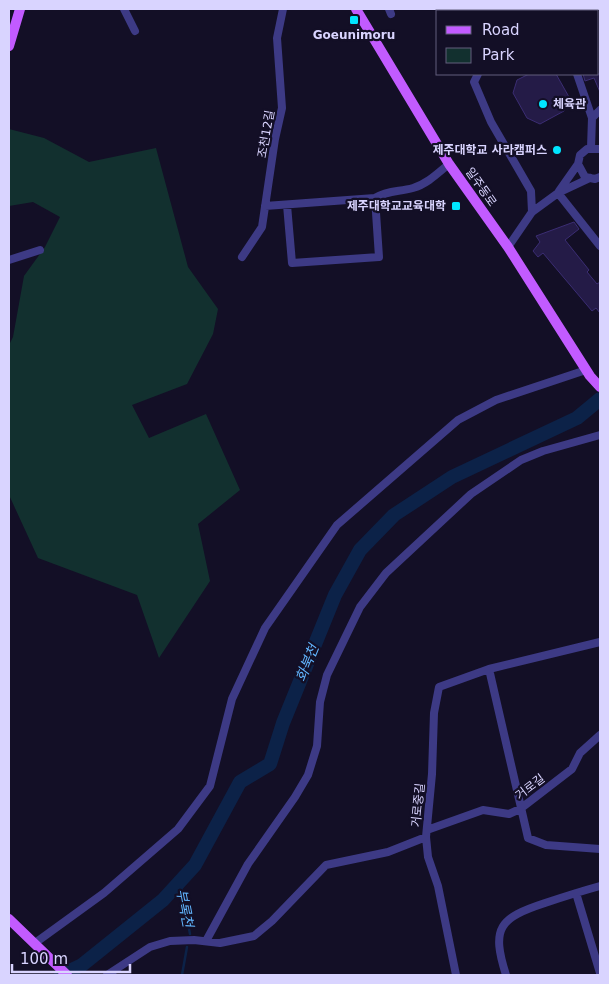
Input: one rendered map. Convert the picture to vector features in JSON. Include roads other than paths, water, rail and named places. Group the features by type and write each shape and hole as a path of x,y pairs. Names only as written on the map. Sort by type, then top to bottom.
{"main road":[{"path":"9,46 20,9"},
{"name":"일주동로","path":"356,9 449,164 508,247 588,373 600,387"},
{"path":"9,919 67,975"}],"street":[{"path":"124,9 135,31"},
{"name":"조천12길","path":"242,257 254,243 262,227 282,108 277,38 283,9"},
{"path":"478,75 474,82 484,107 531,191 532,212"},
{"path":"577,75 592,118 591,148"},
{"path":"592,118 600,110"},
{"path":"558,193 578,164 580,155 591,148 600,149"},
{"path":"265,206 375,198 386,191 413,188 430,179 449,164"},
{"path":"578,164 582,173 590,178"},
{"path":"508,247 532,212 558,193 590,178 600,177"},
{"path":"558,193 600,246"},
{"path":"287,204 292,263 379,257 375,198"},
{"path":"9,260 40,250"},
{"path":"38,947 104,894 178,829 210,786 232,699 265,628 337,525 458,420 496,400 588,373"},
{"path":"206,941 248,864 295,797 308,775 317,746 320,702 327,675 360,607 386,572 471,494 521,460 543,451 600,435"},
{"name":"거로중길","path":"456,975 438,886 428,857 426,834 432,774 434,713 439,686 490,669 600,642"},
{"path":"490,669 528,838 546,845 600,849"},
{"name":"거로길","path":"107,975 150,947 170,941 220,943 254,936 272,921 326,866 388,852 483,810 509,814 520,809 572,769 580,753 600,735"},
{"path":"506,975 498,948 502,929 513,915 600,886"},
{"path":"576,893 600,973"}],"waterway":[{"name":"화북천","path":"61,975 82,965 163,900 195,865 240,782 270,764 283,723 335,595 360,550 394,515 452,477 577,418 600,399"},
{"name":"부록천","path":"180,882 190,934"},
{"name":"부록천","path":"182,975 187,947"}],"place":[{"name":"Goeunimoru","path":"354,20"},
{"name":"체육관","path":"543,104"},
{"name":"제주대학교 사라캠퍼스","path":"557,150"},
{"name":"제주대학교교육대학","path":"456,206"}]}
